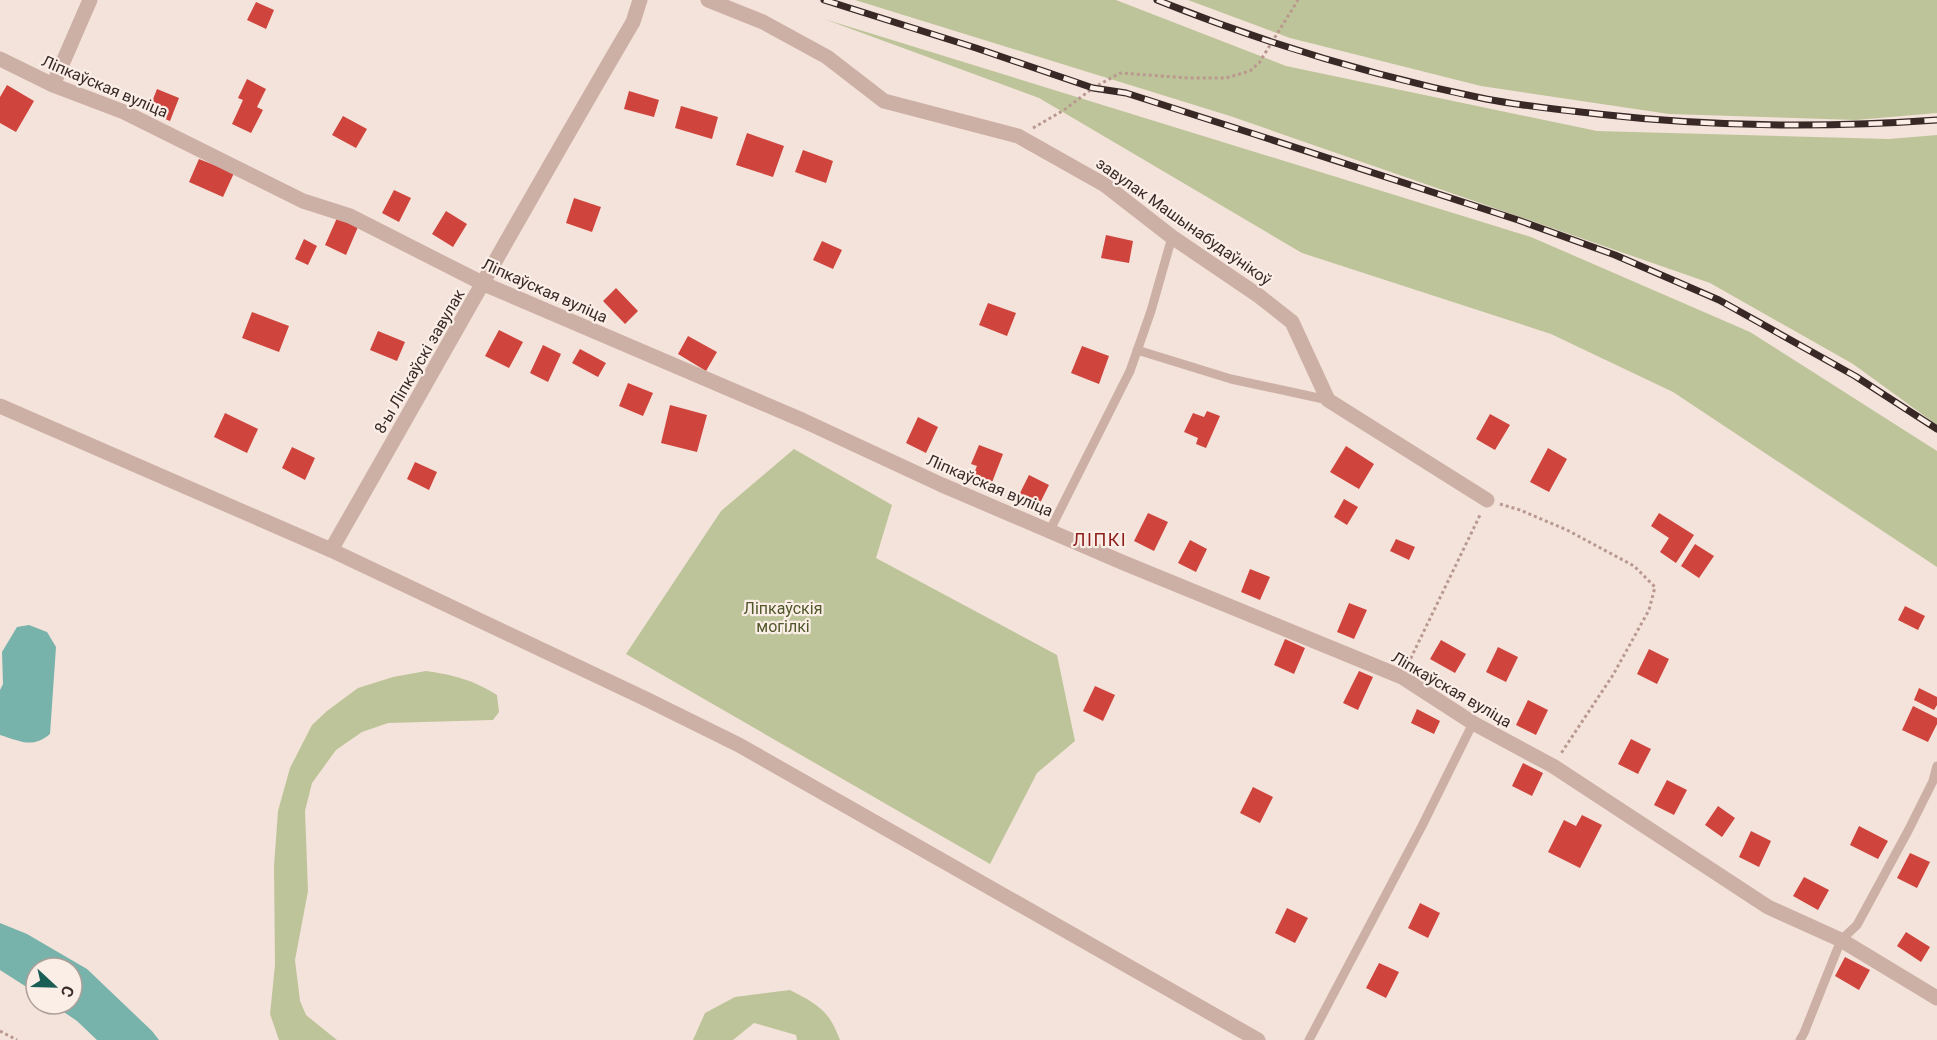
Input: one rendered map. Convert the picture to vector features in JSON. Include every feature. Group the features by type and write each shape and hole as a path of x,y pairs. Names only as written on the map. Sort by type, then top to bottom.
{"street":[{"path":"54,85 90,0"},
{"name":"8-ы Ліпкаўскі завулак","path":"331,550 484,284 540,180 633,22 640,0"},
{"name":"завулак Машынабудаўнікоў","path":"708,0 763,22 826,57 884,101 1018,136 1105,185 1172,237 1259,296 1292,322 1328,400"},
{"name":"Ліпкаўская вуліца","path":"0,59 54,85 124,112 303,201 350,216 484,284 802,420 942,486 1402,677 1473,723 1553,766 1768,907 1840,940 1937,998"},
{"path":"1328,400 1487,500"},
{"path":"0,406 331,550 638,695 739,746 1258,1040"}],"lane":[{"path":"1050,530 1130,371 1151,311 1172,237"},
{"path":"1137,350 1231,379 1328,400"},
{"path":"1309,1040 1473,723"},
{"path":"1800,1040 1840,940 1857,925 1908,831 1933,781 1937,766"}],"path":[{"path":"1018,136 1064,110 1093,88 1120,73 1226,78 1250,71 1259,63 1298,0"},
{"path":"1402,677 1487,500 1520,510 1567,530 1634,566 1655,587 1649,610 1613,675 1553,766"},
{"path":"0,1031 17,1040"}],"green space":[{"path":"855,0 1116,0 1286,66 1597,131 1889,139 1937,135 1937,425 1853,364 1710,283 1230,116"},
{"path":"1188,0 1937,0 1937,113 1856,120 1669,114 1481,86 1290,38"},
{"path":"824,19 1531,237 1750,332 1937,451 1937,567 1673,392 1551,334 1302,253 1039,98"},
{"name":"Ліпкаўскія могілкі","path":"794,449 892,505 876,558 1057,655 1075,741 1037,773 990,864 626,654 721,511"},
{"path":"426,671 446,674 480,685 497,695 499,712 493,720 388,723 362,732 336,750 312,783 305,811 308,891 295,960 300,1001 306,1015 337,1040 279,1040 270,1014 275,965 274,866 278,811 290,768 312,725 358,688 393,677"},
{"path":"790,990 821,1009 836,1030 840,1040 797,1040 796,1035 754,1023 733,1040 693,1040 705,1013 735,997"}],"water":[{"path":"29,625 47,632 56,647 50,734 44,739 26,742 0,735 0,690 3,684 2,652 17,627"},
{"path":"0,923 27,934 65,956 24,956 24,985 0,970"},
{"path":"84,967 159,1040 97,1040 70,1016 84,1016"}],"building":[{"path":"256,2 274,10 266,29 247,20"},
{"path":"247,79 266,89 257,107 263,110 251,133 232,124 243,100 238,98"},
{"path":"7,85 34,101 16,132 0,123 0,97"},
{"path":"157,89 179,98 170,121 148,112"},
{"path":"629,91 659,100 654,117 624,109"},
{"path":"681,106 718,117 712,139 675,128"},
{"path":"343,116 367,129 356,148 332,135"},
{"path":"747,133 784,146 773,177 736,165"},
{"path":"803,150 833,161 826,183 795,172"},
{"path":"199,159 234,173 223,197 189,182"},
{"path":"394,190 411,198 399,222 382,213"},
{"path":"574,198 601,207 592,232 566,223"},
{"path":"446,211 467,224 453,247 432,234"},
{"path":"337,218 358,227 346,255 325,245"},
{"path":"1106,235 1133,241 1129,263 1101,258"},
{"path":"304,239 317,246 308,265 295,259"},
{"path":"822,241 842,250 833,269 813,260"},
{"path":"616,288 638,311 625,324 603,301"},
{"path":"988,303 1016,313 1007,336 979,325"},
{"path":"252,312 289,326 279,352 242,338"},
{"path":"499,330 523,342 509,368 485,356"},
{"path":"378,331 405,342 397,361 370,350"},
{"path":"688,336 717,352 706,371 678,354"},
{"path":"543,345 561,354 548,382 530,373"},
{"path":"1082,346 1109,356 1099,384 1071,373"},
{"path":"580,349 606,363 598,377 572,363"},
{"path":"628,383 653,393 643,416 619,406"},
{"path":"670,405 707,415 697,452 661,443"},
{"path":"1207,411 1220,416 1206,448 1196,444 1198,438 1184,432 1193,413 1204,417"},
{"path":"225,413 258,429 247,453 214,437"},
{"path":"1490,414 1510,425 1495,450 1476,439"},
{"path":"918,417 938,427 926,453 906,443"},
{"path":"979,445 1003,454 991,485 972,478 977,466 971,464"},
{"path":"1346,446 1374,464 1359,489 1330,472"},
{"path":"292,447 315,458 305,480 282,468"},
{"path":"1548,448 1567,459 1549,492 1530,482"},
{"path":"415,462 437,472 429,490 407,479"},
{"path":"1029,475 1049,485 1036,511 1016,501"},
{"path":"1344,499 1358,507 1347,525 1334,517"},
{"path":"1148,513 1168,522 1154,551 1134,541"},
{"path":"1659,513 1694,535 1676,563 1660,552 1669,538 1651,526"},
{"path":"1396,539 1415,547 1409,560 1390,551"},
{"path":"1190,540 1207,549 1196,572 1178,563"},
{"path":"1695,544 1714,556 1699,578 1681,566"},
{"path":"1250,569 1270,577 1260,600 1241,592"},
{"path":"1349,603 1367,610 1354,639 1337,632"},
{"path":"1905,606 1925,616 1918,630 1898,620"},
{"path":"1285,639 1305,648 1294,674 1274,665"},
{"path":"1441,640 1466,654 1455,673 1430,659"},
{"path":"1498,647 1518,657 1506,682 1486,672"},
{"path":"1649,649 1669,659 1657,684 1637,674"},
{"path":"1359,671 1373,677 1358,710 1343,703"},
{"path":"1095,686 1115,695 1103,721 1083,711"},
{"path":"1919,688 1937,697 1934,710 1914,700"},
{"path":"1528,700 1548,710 1536,735 1516,725"},
{"path":"1913,706 1937,718 1937,724 1928,742 1902,730"},
{"path":"1417,709 1440,721 1434,734 1411,723"},
{"path":"1631,739 1651,749 1638,774 1618,764"},
{"path":"1523,763 1543,773 1532,796 1512,786"},
{"path":"1667,780 1687,790 1674,815 1654,805"},
{"path":"1253,787 1273,797 1260,823 1240,813"},
{"path":"1718,806 1735,818 1722,837 1705,825"},
{"path":"1582,815 1602,825 1580,868 1548,852 1564,820 1576,826"},
{"path":"1859,826 1888,841 1878,859 1850,845"},
{"path":"1751,831 1771,841 1759,867 1739,857"},
{"path":"1910,853 1930,862 1917,888 1897,878"},
{"path":"1804,877 1829,890 1818,910 1793,896"},
{"path":"1420,903 1440,913 1428,938 1408,928"},
{"path":"1287,908 1308,918 1295,943 1275,933"},
{"path":"1906,932 1930,947 1921,962 1897,946"},
{"path":"1845,957 1870,970 1859,990 1835,976"},
{"path":"1379,963 1399,972 1386,998 1366,988"}],"railway":[{"path":"824,0 1093,88 1126,93 1254,134 1518,220 1615,255 1719,300 1855,376 1937,429"},
{"path":"1157,0 1278,44 1360,69 1444,90 1514,104 1683,122 1725,124 1810,125 1937,120"}],"district":[{"name":"ЛІПКІ","path":"1100,540"}]}
